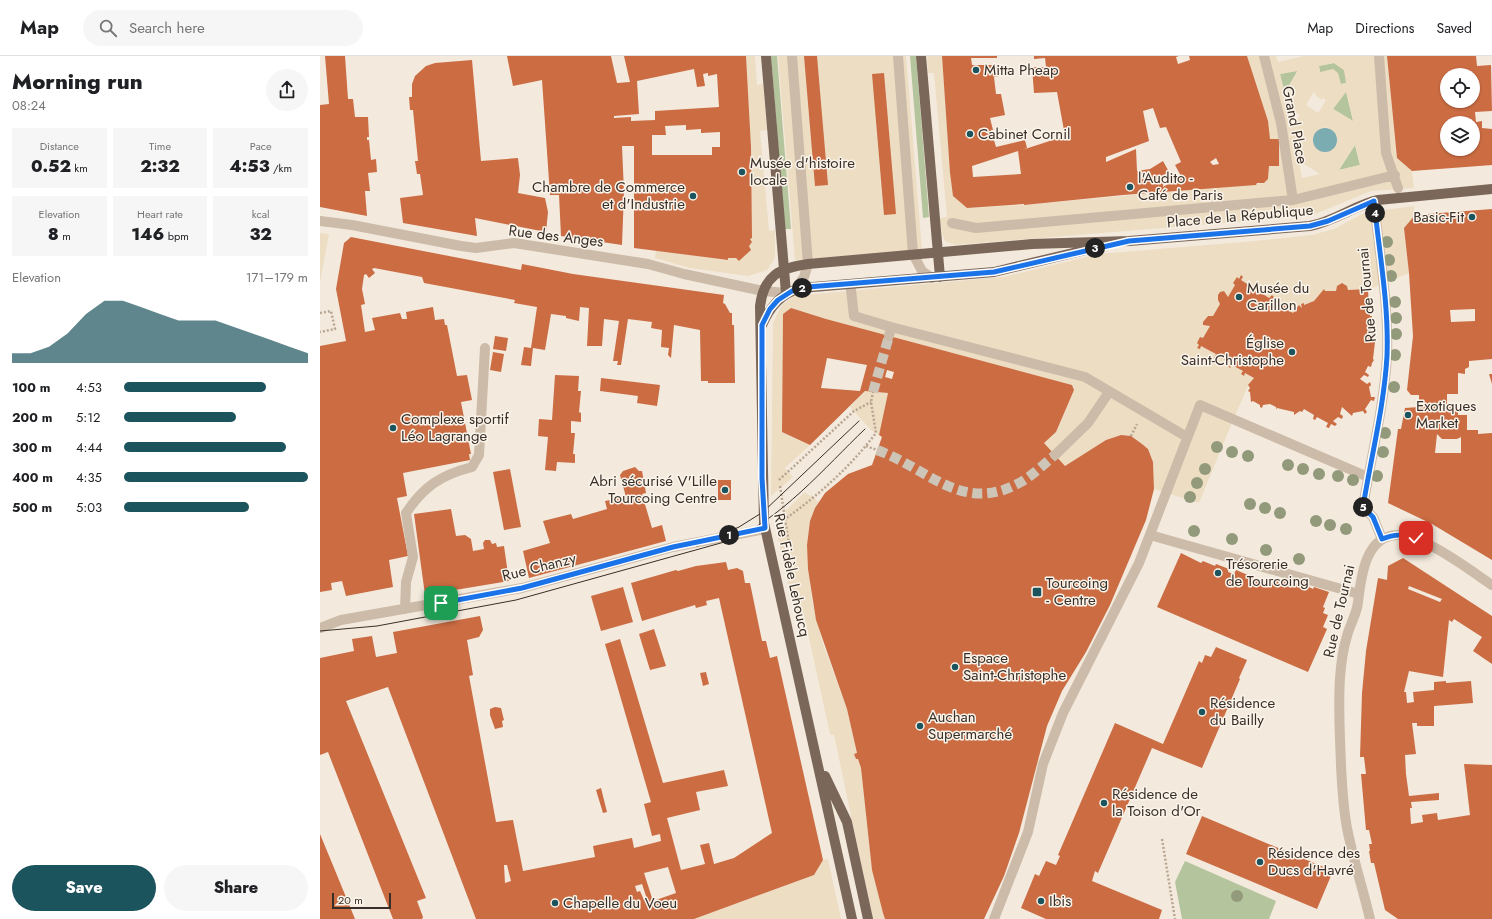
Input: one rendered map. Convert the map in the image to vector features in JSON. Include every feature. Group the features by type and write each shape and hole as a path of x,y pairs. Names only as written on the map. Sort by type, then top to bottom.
{"main road":[{"path":"766,56 784,269 791,292"},
{"path":"921,56 938,252 936,278"},
{"name":"Place de la République","path":"784,269 808,264 1032,244 1129,241 1310,226 1328,221 1374,201 1492,189"},
{"name":"Place de la République","path":"791,292 808,287 936,278 1010,269 1129,241"},
{"path":"763,291 771,279 784,269"},
{"name":"Rue Fidèle Lehoucq","path":"763,291 760,306 762,325 762,478 765,528 852,919"},
{"name":"Rue Fidèle Lehoucq","path":"762,325 772,306 791,292"},
{"name":"Rue Fidèle Lehoucq","path":"816,756 847,822 868,919"}],"street":[{"path":"791,292 804,277 808,264 792,56"},
{"path":"898,56 913,254 922,271 936,278"},
{"name":"Grand Place","path":"1264,56 1281,123 1293,200"},
{"path":"1379,56 1386,153 1395,174 1398,188"},
{"path":"952,223 976,228 1293,200 1395,174"},
{"name":"Rue de Tournai","path":"1370,919 1347,829 1344,808 1339,720 1340,677 1343,652 1356,611 1365,564 1375,546 1382,539 1373,517 1363,507 1384,391 1387,354 1385,299 1374,201"},
{"name":"Rue des Anges","path":"320,220 476,248 514,243 648,264 684,274 763,291 791,292"},
{"path":"851,290 854,316 890,332 1085,377 1187,437"},
{"path":"405,609 406,582 413,557 406,513 418,495 436,480 457,471 472,467 479,455 485,348"},
{"path":"1055,455 1083,429 1109,392"},
{"path":"994,919 1028,832 1043,764 1063,713 1125,590 1150,535 1200,405 1368,477"},
{"name":"Rue Chanzy","path":"320,628 341,620 522,588 673,547 765,528"},
{"path":"1382,539 1396,534 1416,538 1492,585"},
{"path":"1150,535 1359,594"}],"path":[{"path":"320,313 331,311 335,329 320,332"},
{"path":"785,519 815,498 822,489 866,446 876,433 871,402 873,392"},
{"path":"779,480 854,411 871,402"},
{"path":"866,446 877,450"},
{"path":"772,478 779,480"},
{"path":"779,480 789,544 787,552 781,553"},
{"path":"822,489 825,493"},
{"path":"1162,839 1175,919"}],"green space":[{"path":"771,56 777,56 791,229 785,229"},
{"path":"910,56 916,56 929,217 923,218"},
{"path":"1334,63 1344,70 1347,83 1341,84 1320,72 1319,66"},
{"path":"1298,70 1284,94 1280,74"},
{"path":"1346,91 1353,121 1333,109"},
{"path":"1355,145 1360,165 1339,170"},
{"path":"1185,861 1276,901 1269,919 1182,919 1175,882"}],"shaded area":[{"path":"746,56 755,56 757,85 763,84 767,130 760,131 769,231 775,230 775,258 767,270 748,276 690,268 655,258 656,249 709,258 728,260 728,258 736,258 739,261 751,250 749,246 752,242 750,239 752,238 751,147"},
{"path":"778,56 906,56 922,250 795,260"},
{"path":"927,56 942,56 953,196 967,208 1024,205 1264,183 1268,179 1269,166 1279,166 1279,139 1270,139 1247,56 1276,56 1278,62 1304,56 1387,56 1397,158 1412,171 1414,188 1371,191 1315,214 1295,217 955,245 945,241 942,233 940,218 947,217 934,73 928,73","holes":["1334,63 1344,70 1346,83 1341,84 1338,73 1333,69 1320,72 1319,66","1298,71 1285,93 1280,74","1314,92 1316,93 1315,95 1322,100 1323,98 1326,100 1318,113 1306,105","1346,92 1353,120 1333,109","1288,109 1300,115 1292,128","1326,127 1335,133 1313,143 1313,136","1355,145 1360,165 1339,169","1299,161 1320,174 1302,178"]},
{"path":"1414,206 1415,215 1404,228 1409,273 1370,289 1366,287 1366,289 1348,290 1347,286 1342,283 1337,286 1336,291 1325,291 1324,289 1314,301 1304,305 1303,303 1301,304 1302,308 1299,306 1293,313 1285,308 1287,306 1284,304 1283,306 1272,300 1274,297 1272,295 1269,298 1257,290 1259,287 1257,286 1255,289 1241,280 1243,277 1241,275 1239,279 1237,278 1233,283 1235,285 1228,297 1224,291 1220,292 1218,299 1220,304 1213,316 1208,316 1203,322 1203,325 1210,326 1199,345 1200,349 1201,346 1216,354 1214,358 1216,359 1218,356 1230,363 1230,368 1232,365 1243,371 1242,375 1244,376 1245,373 1254,378 1248,386 1233,420 1199,503 1154,489 1153,462 1151,456 1142,444 1131,436 1121,435 1106,440 1065,466 1044,443 1056,432 1074,390 1072,385 826,319 791,308 783,314 782,432 810,445 785,468 793,477 771,496 773,323 781,306 794,296 1003,277 1099,254 1312,235 1334,229 1364,213"},
{"path":"320,233 329,234 320,282"},
{"path":"865,391 888,393 879,435 871,430 850,407"},
{"path":"805,492 810,496 812,495 818,502 810,521 807,545 812,602 823,644 847,709 857,753 854,754 856,759 858,759 861,768 872,870 885,919 873,919 834,735 830,734 804,615 794,610 779,543 775,521"},
{"path":"828,859 841,919 694,919 814,875 823,860"}],"water":[{"path":"1325,128 1334,131 1337,140 1334,149 1325,152 1316,149 1313,140 1316,131"}],"building":[{"path":"325,56 345,56 348,99 353,99 355,117 368,117 369,137 367,137 367,140 369,140 371,160 376,159 377,172 368,173 370,191 365,191 367,216 320,207 320,105 329,104"},
{"path":"507,56 611,56 617,83 630,82 624,56 746,56 751,147 752,238 750,239 752,242 749,246 751,250 739,261 736,258 728,258 728,260 634,248 634,146 622,146 624,192 622,245 561,236 559,195 550,195 542,80 513,86","holes":["694,69 697,87 705,86 703,74 708,73 708,76 717,74 719,107 655,111 655,120 631,121 631,117 614,118 614,116 639,114 637,81","686,125 686,130 701,129 701,133 720,132 720,147 712,147 712,155 652,155 652,135 666,135 665,126"]},
{"path":"804,56 817,56 828,185 815,186"},
{"path":"942,56 997,56 997,58 971,58 972,65 1004,65 1009,68 1009,71 1002,72 1000,76 994,77 996,94 1001,94 1005,115 990,118 993,130 991,130 996,147 1025,140 1027,148 1022,150 1065,136 1057,92 1034,93 1032,67 1046,67 1045,58 1034,59 1034,56 1179,56 1176,57 1178,64 1190,60 1189,56 1247,56 1268,121 1270,139 1279,139 1279,166 1269,166 1268,179 1264,183 1257,183 1256,185 1123,195 1024,205 967,208 953,196","holes":["1153,108 1160,128 1166,127 1181,162 1175,165 1181,176 1163,187 1164,175 1169,172 1163,161 1150,169 1137,171 1136,149 1106,162 1106,157 1149,141 1143,111","1018,151 1021,174 973,177 972,166","1216,158 1219,164 1213,165 1210,162"]},
{"path":"1387,56 1476,56 1477,66 1491,65 1492,111 1475,112 1475,116 1440,116 1440,156 1480,156 1480,121 1482,121 1482,128 1492,129 1492,165 1412,171 1397,158"},
{"path":"472,60 481,161 518,158 520,175 518,193 545,198 548,212 546,232 475,218 477,236 403,223 400,198 423,195 420,174 417,174 415,161 418,161 413,110 410,110 409,97 412,97 412,84 415,76 426,66 435,63"},
{"path":"884,73 896,214 884,215 872,74"},
{"path":"1492,209 1492,359 1469,361 1469,367 1465,369 1465,374 1458,373 1458,394 1447,394 1447,407 1458,407 1458,415 1467,415 1467,430 1478,430 1478,434 1492,433 1492,560 1432,524 1388,503 1398,429 1401,429 1405,408 1419,407 1419,395 1411,395 1407,390 1413,336 1409,273 1404,228 1415,215","holes":["1475,309 1475,321 1451,322 1450,310","1437,434 1442,439 1457,439 1461,437 1461,453 1435,453"]},
{"name":"Complexe sportif Léo Lagrange","path":"351,237 521,270 522,264 573,274 724,295 723,303 730,313 732,313 732,325 734,325 735,383 708,383 708,381 701,381 700,330 674,325 671,358 668,355 669,348 661,347 662,330 651,328 652,322 628,319 621,365 617,365 618,361 613,361 619,321 604,319 602,346 587,346 589,308 580,307 579,321 566,318 566,316 551,314 545,350 533,348 531,366 521,365 524,347 531,348 537,307 514,303 515,300 424,283 422,277 374,268 372,269 375,273 369,278 366,274 364,275 362,289 365,304 361,305 365,332 375,330 372,318 400,313 402,319 407,319 406,312 433,307 435,320 444,319 445,325 447,325 457,376 467,375 472,400 461,402 471,454 469,454 470,460 403,473 407,496 397,498 408,556 389,560 393,587 346,596 342,581 331,583 332,590 320,592 320,346 346,341 336,289 344,243"},
{"name":"Église Saint-Christophe","path":"1241,275 1243,277 1241,280 1255,289 1257,286 1260,287 1257,290 1269,298 1272,295 1274,297 1272,300 1283,306 1284,304 1287,305 1285,308 1293,313 1299,305 1302,308 1301,304 1304,303 1304,305 1314,301 1324,289 1325,291 1336,291 1337,286 1342,283 1347,286 1348,290 1366,289 1366,287 1370,289 1370,291 1368,291 1370,316 1372,316 1370,319 1371,335 1373,334 1373,336 1371,336 1371,340 1375,342 1374,360 1371,367 1368,366 1365,372 1369,375 1368,377 1364,375 1360,379 1367,384 1370,382 1371,385 1369,387 1371,397 1375,397 1374,401 1371,400 1365,409 1367,412 1365,414 1363,411 1353,413 1352,416 1342,407 1340,414 1343,416 1342,419 1338,417 1333,421 1337,424 1335,426 1331,424 1329,428 1326,427 1328,423 1317,417 1315,420 1313,419 1314,415 1304,409 1302,412 1300,411 1294,415 1294,412 1277,408 1277,410 1276,407 1270,404 1263,405 1262,408 1253,401 1251,402 1250,392 1248,391 1250,388 1248,385 1254,378 1245,373 1244,376 1241,374 1243,371 1232,365 1230,368 1228,366 1230,363 1218,356 1216,359 1214,358 1216,354 1201,346 1200,349 1197,348 1199,345 1197,343 1200,337 1203,338 1210,326 1203,325 1203,322 1208,316 1213,316 1220,304 1218,295 1220,292 1224,291 1228,297 1235,285 1233,283 1237,277 1239,279"},
{"name":"Espace Saint-Christophe","path":"791,308 826,319 1072,385 1074,390 1056,432 1044,443 1065,466 1106,440 1121,435 1131,436 1148,449 1153,462 1154,489 1146,520 1110,605 1086,652 1062,691 1047,726 1019,833 1004,876 984,919 885,919 883,913 872,870 861,768 858,759 856,759 854,754 857,753 847,709 816,620 808,569 807,545 810,521 815,508 825,493 848,474 872,465 882,437 879,435 888,393 865,391 810,445 782,432 783,314","holes":["827,358 867,365 860,391 821,388","887,370 894,372 892,379 885,377"]},
{"path":"495,336 508,338 506,351 493,349"},
{"path":"493,352 504,354 501,372 490,370"},
{"path":"1489,374 1492,374 1492,384"},
{"path":"555,375 579,376 578,391 581,391 579,412 581,413 581,422 571,421 571,433 575,433 573,454 575,454 575,463 557,462 556,471 545,470 548,437 538,436 539,419 552,420"},
{"path":"601,378 660,385 657,406 637,403 638,396 600,391"},
{"path":"635,467 639,471 642,471 646,493 642,494 652,528 662,525 666,541 529,578 523,551 550,543 543,521 571,514 573,519 607,509 605,501 626,497 620,475 623,471"},
{"path":"510,469 521,527 504,530 493,472"},
{"name":"Abri sécurisé V'Lille Tourcoing Centre","path":"718,480 731,480 731,500 718,500"},
{"path":"451,509 456,536 465,535 471,539 473,551 484,549 483,543 485,540 490,540 492,544 496,543 497,547 504,546 509,581 425,595 414,514"},
{"path":"1181,553 1201,563 1203,561 1215,566 1216,564 1229,569 1228,572 1234,574 1236,570 1272,585 1275,578 1286,582 1288,580 1300,585 1301,583 1313,589 1314,587 1329,592 1323,607 1325,608 1323,613 1328,615 1323,627 1327,629 1308,672 1157,607"},
{"path":"1403,558 1492,616 1492,664 1473,651 1482,637 1454,619 1452,622 1449,620 1443,677 1409,671 1404,692 1406,692 1407,703 1414,702 1413,692 1434,690 1434,682 1446,681 1446,683 1471,681 1473,703 1434,706 1434,726 1417,726 1417,723 1412,723 1416,754 1405,755 1406,774 1409,796 1439,793 1439,800 1411,802 1411,824 1423,822 1422,815 1437,813 1438,820 1470,815 1464,764 1492,765 1492,919 1398,919 1385,910 1374,863 1371,863 1369,844 1372,844 1369,830 1366,830 1361,774 1366,774 1364,757 1360,757 1362,693 1366,651 1378,578 1387,580 1388,566","holes":["1409,586 1442,599 1440,602 1408,589"]},
{"path":"726,562 728,570 737,568 743,571 745,583 750,583 762,641 766,641 770,658 777,656 823,860 814,875 694,919 476,919 388,687 346,701 426,898 417,901 423,917 422,919 393,919 328,752 320,755 320,658 354,651 352,639 372,636 376,657 397,653 393,632 480,616 483,630 479,637 467,640 473,675 469,676 496,822 513,820 523,871 595,857 593,846 632,838 634,848 661,841 660,834 652,836 644,804 651,802 605,644 620,639 663,783 724,770 728,786 696,792 700,810 667,818 681,870 705,864 700,845 709,843 714,864 734,858 772,833 719,598 706,601 707,605 696,608 695,605 642,621 631,583 696,566","holes":["504,865 507,865 511,881 505,883","668,867 676,893 653,901 644,873","642,884 647,899 644,900 640,891 637,892 635,886"]},
{"path":"623,587 633,622 601,631 591,596"},
{"path":"654,629 666,666 650,670 639,634"},
{"path":"1216,647 1247,660 1202,768 1152,748 1098,873 1095,871 1092,881 1162,910 1159,919 1046,919 1021,908 1035,874 1039,876 1046,861 1056,865 1060,856 1058,855 1115,723 1163,744 1199,661 1202,663 1205,655 1211,657"},
{"path":"706,672 709,684 703,686 700,673"},
{"path":"495,707 501,708 504,720 502,721 503,727 495,729 490,715 490,709"},
{"path":"601,788 607,812 603,813 596,790"},
{"name":"Résidence des Ducs d'Havré","path":"1202,816 1333,871 1317,909 1186,854"},
{"path":"320,834 332,863 355,919 320,919"}],"tunnel":[{"path":"873,392 889,336"},
{"path":"877,450 896,458 947,486 981,494 1000,491 1021,482 1055,455"}],"tram line":[{"path":"697,546 739,527 763,512 859,421"},
{"path":"320,631 377,626 516,600 728,541 747,532 784,507 818,476 865,429"}],"place":[{"name":"Mitta Pheap","path":"976,70"},
{"name":"Cabinet Cornil","path":"970,134"},
{"name":"Musée d'histoire locale","path":"742,172"},
{"name":"l'Audito - Café de Paris","path":"1130,187"},
{"name":"Chambre de Commerce et d'Industrie","path":"693,196"},
{"name":"Basic-Fit","path":"1472,217"},
{"name":"Musée du Carillon","path":"1239,297"},
{"name":"Église Saint-Christophe","path":"1292,352"},
{"name":"Exotiques Market","path":"1408,415"},
{"name":"Complexe sportif Léo Lagrange","path":"393,428"},
{"name":"Abri sécurisé V'Lille Tourcoing Centre","path":"725,490"},
{"name":"Trésorerie de Tourcoing","path":"1218,573"},
{"name":"Tourcoing - Centre","path":"1037,592"},
{"name":"Espace Saint-Christophe","path":"955,667"},
{"name":"Résidence du Bailly","path":"1202,712"},
{"name":"Auchan Supermarché","path":"920,726"},
{"name":"Résidence de la Toison d'Or","path":"1104,803"},
{"name":"Résidence des Ducs d'Havré","path":"1260,862"},
{"name":"Ibis","path":"1041,901"},
{"name":"Chapelle du Voeu","path":"555,903"}],"route":[{"path":"441,603 522,588 673,547 765,528 762,478 762,325 767,313 775,303 792,291 808,287 994,272 1129,241 1310,226 1328,221 1367,202 1374,201 1385,299 1387,354 1384,391 1363,507 1367,509 1373,517 1382,539 1396,534 1416,538"}]}
